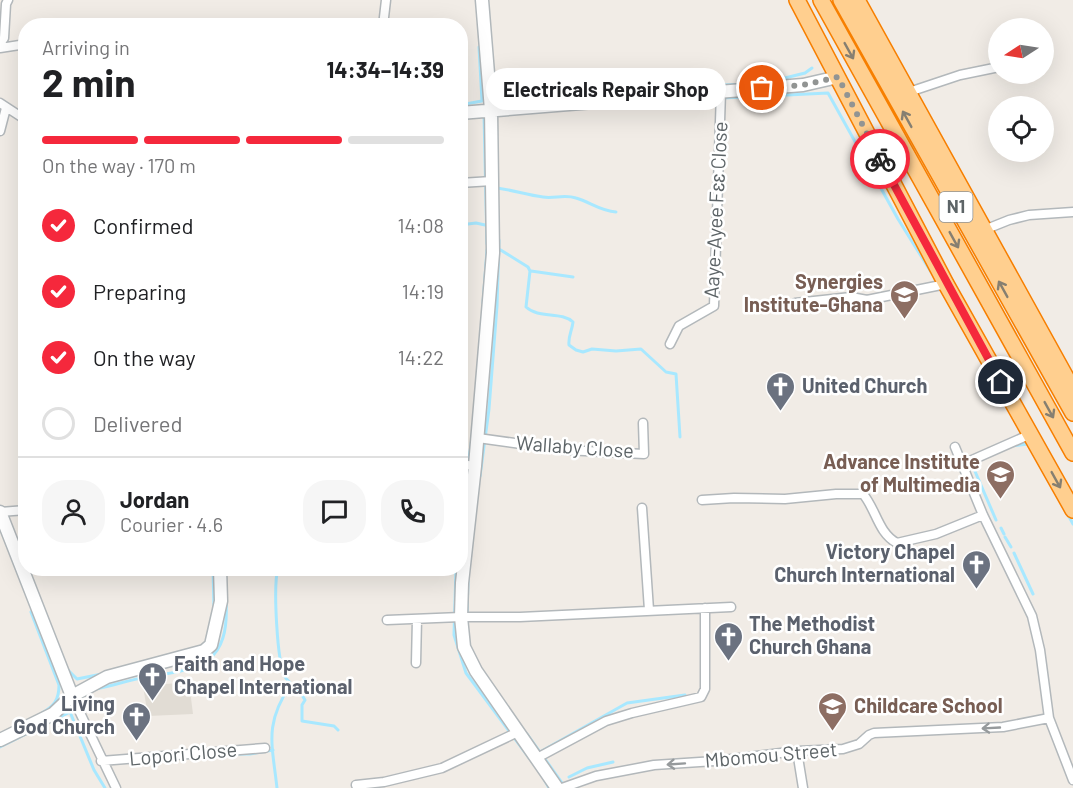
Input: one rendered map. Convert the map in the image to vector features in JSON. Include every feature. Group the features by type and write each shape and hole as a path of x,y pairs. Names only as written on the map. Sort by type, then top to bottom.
{"highway":[{"path":"796,0 946,284 1073,510"},
{"name":"N1","path":"821,0 1073,453"},
{"name":"N1","path":"841,0 1073,413"},
{"path":"857,0 1072,386"}],"street":[{"path":"0,46 4,38 8,0"},
{"path":"384,18 386,0"},
{"path":"468,529 493,253 491,110 482,0"},
{"path":"0,46 18,45"},
{"path":"909,92 960,75 988,70"},
{"path":"468,112 803,85 838,77"},
{"name":"Aaye-Ayee Fɛɛ Close","path":"670,344 679,326 714,306 721,91"},
{"path":"0,131 3,105 18,115"},
{"path":"468,182 492,181"},
{"path":"984,230 1029,215 1073,212"},
{"path":"795,303 850,297 867,300 946,284"},
{"name":"Wallaby Close","path":"478,438 565,450 644,454 643,423"},
{"path":"963,464 1031,434"},
{"path":"955,447 983,515 1032,616 1040,650 1048,718 1073,780"},
{"path":"468,465 475,466"},
{"path":"702,500 784,499 863,494 881,528 897,543 936,534 983,515"},
{"path":"642,508 649,610"},
{"path":"18,511 0,512 18,558"},
{"path":"25,576 72,696 101,761 116,788"},
{"path":"0,740 53,714 72,696 107,677 204,651 211,645 221,601 220,576"},
{"path":"463,576 461,617 464,648 476,671 557,788"},
{"path":"387,620 520,617 731,607"},
{"path":"537,758 606,721 701,697 705,689 705,608"},
{"path":"416,663 417,619"},
{"name":"Mbomou Street","path":"562,788 596,776 632,769 851,747 874,733 1003,727 1048,718"},
{"path":"356,785 384,782 442,768 518,732"},
{"name":"Lopori Close","path":"101,761 265,748"},
{"path":"797,751 803,788"}],"shaded area":[{"path":"189,682 193,714 148,716 143,686"}],"waterway":[{"path":"468,104 482,101 479,47"},
{"path":"769,82 805,73 812,68"},
{"path":"495,99 495,101 627,89 747,84"},
{"path":"723,98 828,93 898,219 931,272"},
{"path":"484,115 487,244"},
{"path":"497,188 543,197 572,197 616,212"},
{"path":"468,224 485,225"},
{"path":"480,476 489,409 497,306 499,240"},
{"path":"499,249 528,267 530,271 526,307 537,313 562,317 573,322 569,345 576,350 583,352 592,349 616,351 641,349 666,372 676,374 680,437"},
{"path":"483,303 487,250"},
{"path":"531,271 573,277"},
{"path":"468,458 472,438"},
{"path":"1011,446 1028,444"},
{"path":"978,462 974,469 996,520"},
{"path":"1067,513 1073,524"},
{"path":"1001,528 1004,534"},
{"path":"1005,537 1011,547"},
{"path":"1014,553 1033,594"},
{"path":"213,576 214,609"},
{"path":"277,576 278,641 282,669 291,684 282,698 273,723 272,746 277,788"},
{"path":"456,576 454,635 466,673 530,759"},
{"path":"467,616 468,581"},
{"path":"96,689 181,671 196,667 207,660 223,639 226,600"},
{"path":"31,612 59,685 55,702 42,713"},
{"path":"66,668 77,679 102,674"},
{"path":"291,684 305,700 302,705 302,721 334,726 338,730"},
{"path":"540,752 627,703 685,695"},
{"path":"0,747 70,712 82,696"},
{"path":"70,712 94,770 105,788"},
{"path":"527,734 565,787"},
{"path":"235,754 273,750"},
{"path":"132,763 158,760"},
{"path":"569,777 587,768 613,762"},
{"path":"544,779 549,788"}],"way so far":[{"path":"762,88 803,85 838,77 880,159"}],"place":[{"name":"Electricals Repair Shop","path":"762,88"},
{"name":"Synergies Institute-Ghana","path":"904,320"},
{"name":"United Church","path":"781,412"},
{"name":"Advance Institute of Multimedia","path":"1001,500"},
{"name":"Victory Chapel Church International","path":"976,590"},
{"name":"The Methodist Church Ghana","path":"728,662"},
{"name":"Faith and Hope Chapel International","path":"153,702"},
{"name":"Childcare School","path":"833,732"},
{"name":"Living God Church","path":"136,742"}],"route":[{"path":"880,159 1001,382"}]}
